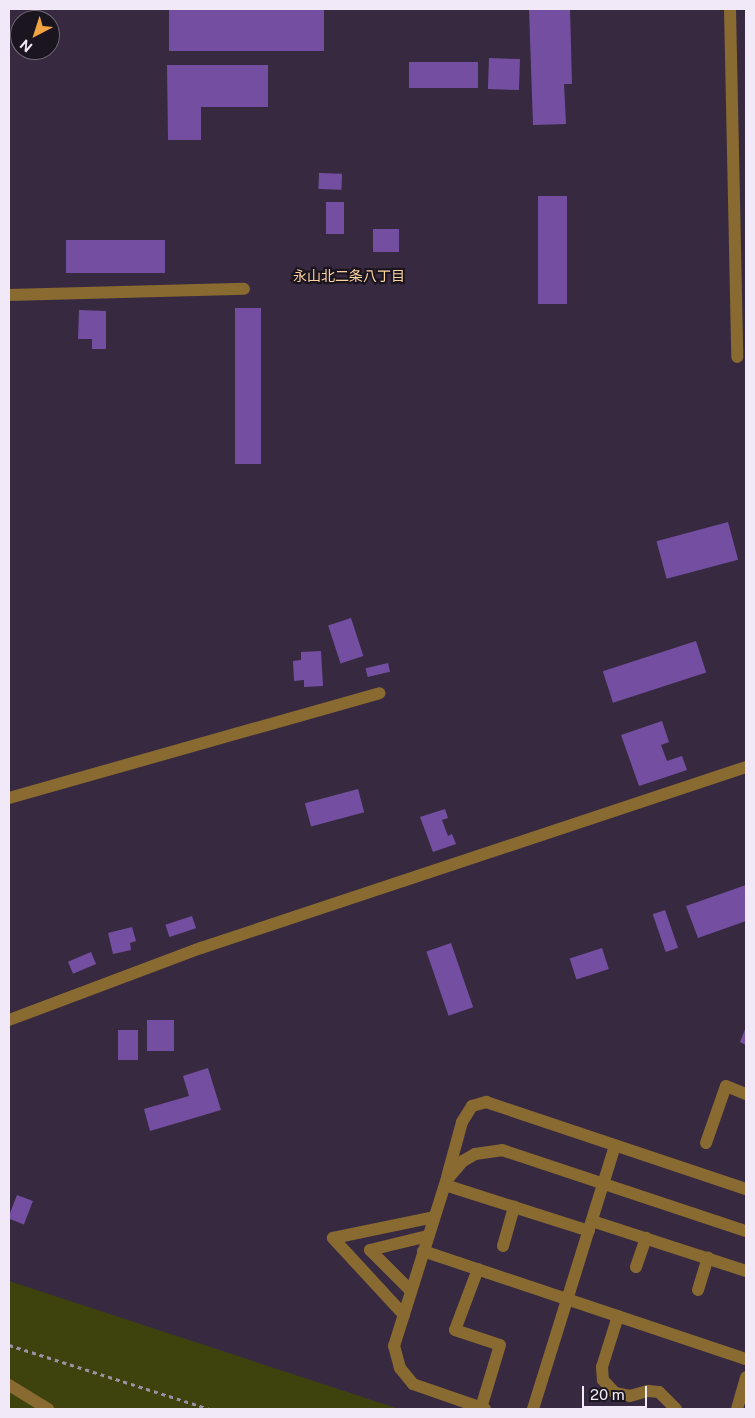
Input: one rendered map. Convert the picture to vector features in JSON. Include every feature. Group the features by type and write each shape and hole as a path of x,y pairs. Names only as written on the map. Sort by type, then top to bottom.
{"street":[{"path":"730,9 737,357"},
{"path":"9,295 244,290"},
{"path":"9,798 379,693"},
{"path":"9,1020 201,948 746,767"},
{"path":"706,1143 726,1086 746,1094"},
{"path":"478,1269 455,1330 500,1345 483,1409 413,1384 400,1368 394,1346 446,1183 462,1122 472,1106 486,1102 746,1189"},
{"path":"533,1409 615,1145"},
{"path":"446,1183 463,1161 475,1154 502,1150 746,1231"},
{"path":"446,1183 514,1207 646,1238 746,1271"},
{"path":"504,1246 514,1207"},
{"path":"404,1315 333,1238 434,1217"},
{"path":"411,1291 370,1250 428,1236"},
{"path":"636,1267 646,1238"},
{"path":"423,1251 746,1359"},
{"path":"698,1290 708,1258"},
{"path":"618,1316 602,1367 603,1380 615,1392 622,1394 659,1392 672,1402 676,1409"},
{"path":"737,1409 746,1377"},
{"path":"9,1385 48,1409"}],"path":[{"path":"9,1345 210,1409"}],"green space":[{"path":"9,1281 399,1409 9,1409"}],"building":[{"path":"169,9 324,9 324,51 169,51"},
{"path":"529,9 570,9 572,84 564,84 566,124 533,125"},
{"path":"489,58 520,59 519,90 488,89"},
{"path":"409,62 478,62 478,88 409,88"},
{"path":"167,65 268,65 268,107 201,107 201,140 168,140"},
{"path":"319,173 342,174 341,190 318,189"},
{"path":"538,196 567,196 567,304 538,304"},
{"path":"326,202 344,202 344,234 326,234"},
{"path":"373,229 399,229 399,252 373,252"},
{"path":"66,240 165,240 165,273 66,273"},
{"path":"235,308 261,308 261,464 235,464"},
{"path":"79,310 106,311 106,349 92,349 92,339 78,339"},
{"path":"728,522 738,560 667,579 657,541"},
{"path":"351,618 363,656 341,663 328,625"},
{"path":"696,641 706,672 613,703 603,671"},
{"path":"321,651 323,686 304,687 304,680 294,681 293,661 301,660 301,652"},
{"path":"388,663 390,672 368,677 366,668"},
{"path":"662,721 669,742 661,745 667,761 682,756 687,770 639,786 621,735"},
{"path":"358,789 364,812 311,826 305,803"},
{"path":"445,809 448,818 442,820 448,836 452,834 456,844 433,852 420,817"},
{"path":"746,885 746,921 698,938 686,906"},
{"path":"665,910 678,948 666,952 653,914"},
{"path":"192,916 196,928 169,937 165,925"},
{"path":"132,927 136,941 130,943 131,950 113,954 108,933"},
{"path":"451,943 473,1007 449,1016 426,951"},
{"path":"602,948 609,969 576,979 570,959"},
{"path":"91,952 96,964 73,974 68,962"},
{"path":"147,1020 174,1020 174,1051 147,1051"},
{"path":"746,1027 746,1045 740,1042"},
{"path":"118,1030 138,1030 138,1060 118,1060"},
{"path":"208,1068 221,1110 150,1131 144,1109 189,1096 183,1076"},
{"path":"17,1195 33,1201 24,1224 9,1219"}],"district":[{"name":"永山北二条八丁目","path":"349,276"}]}
